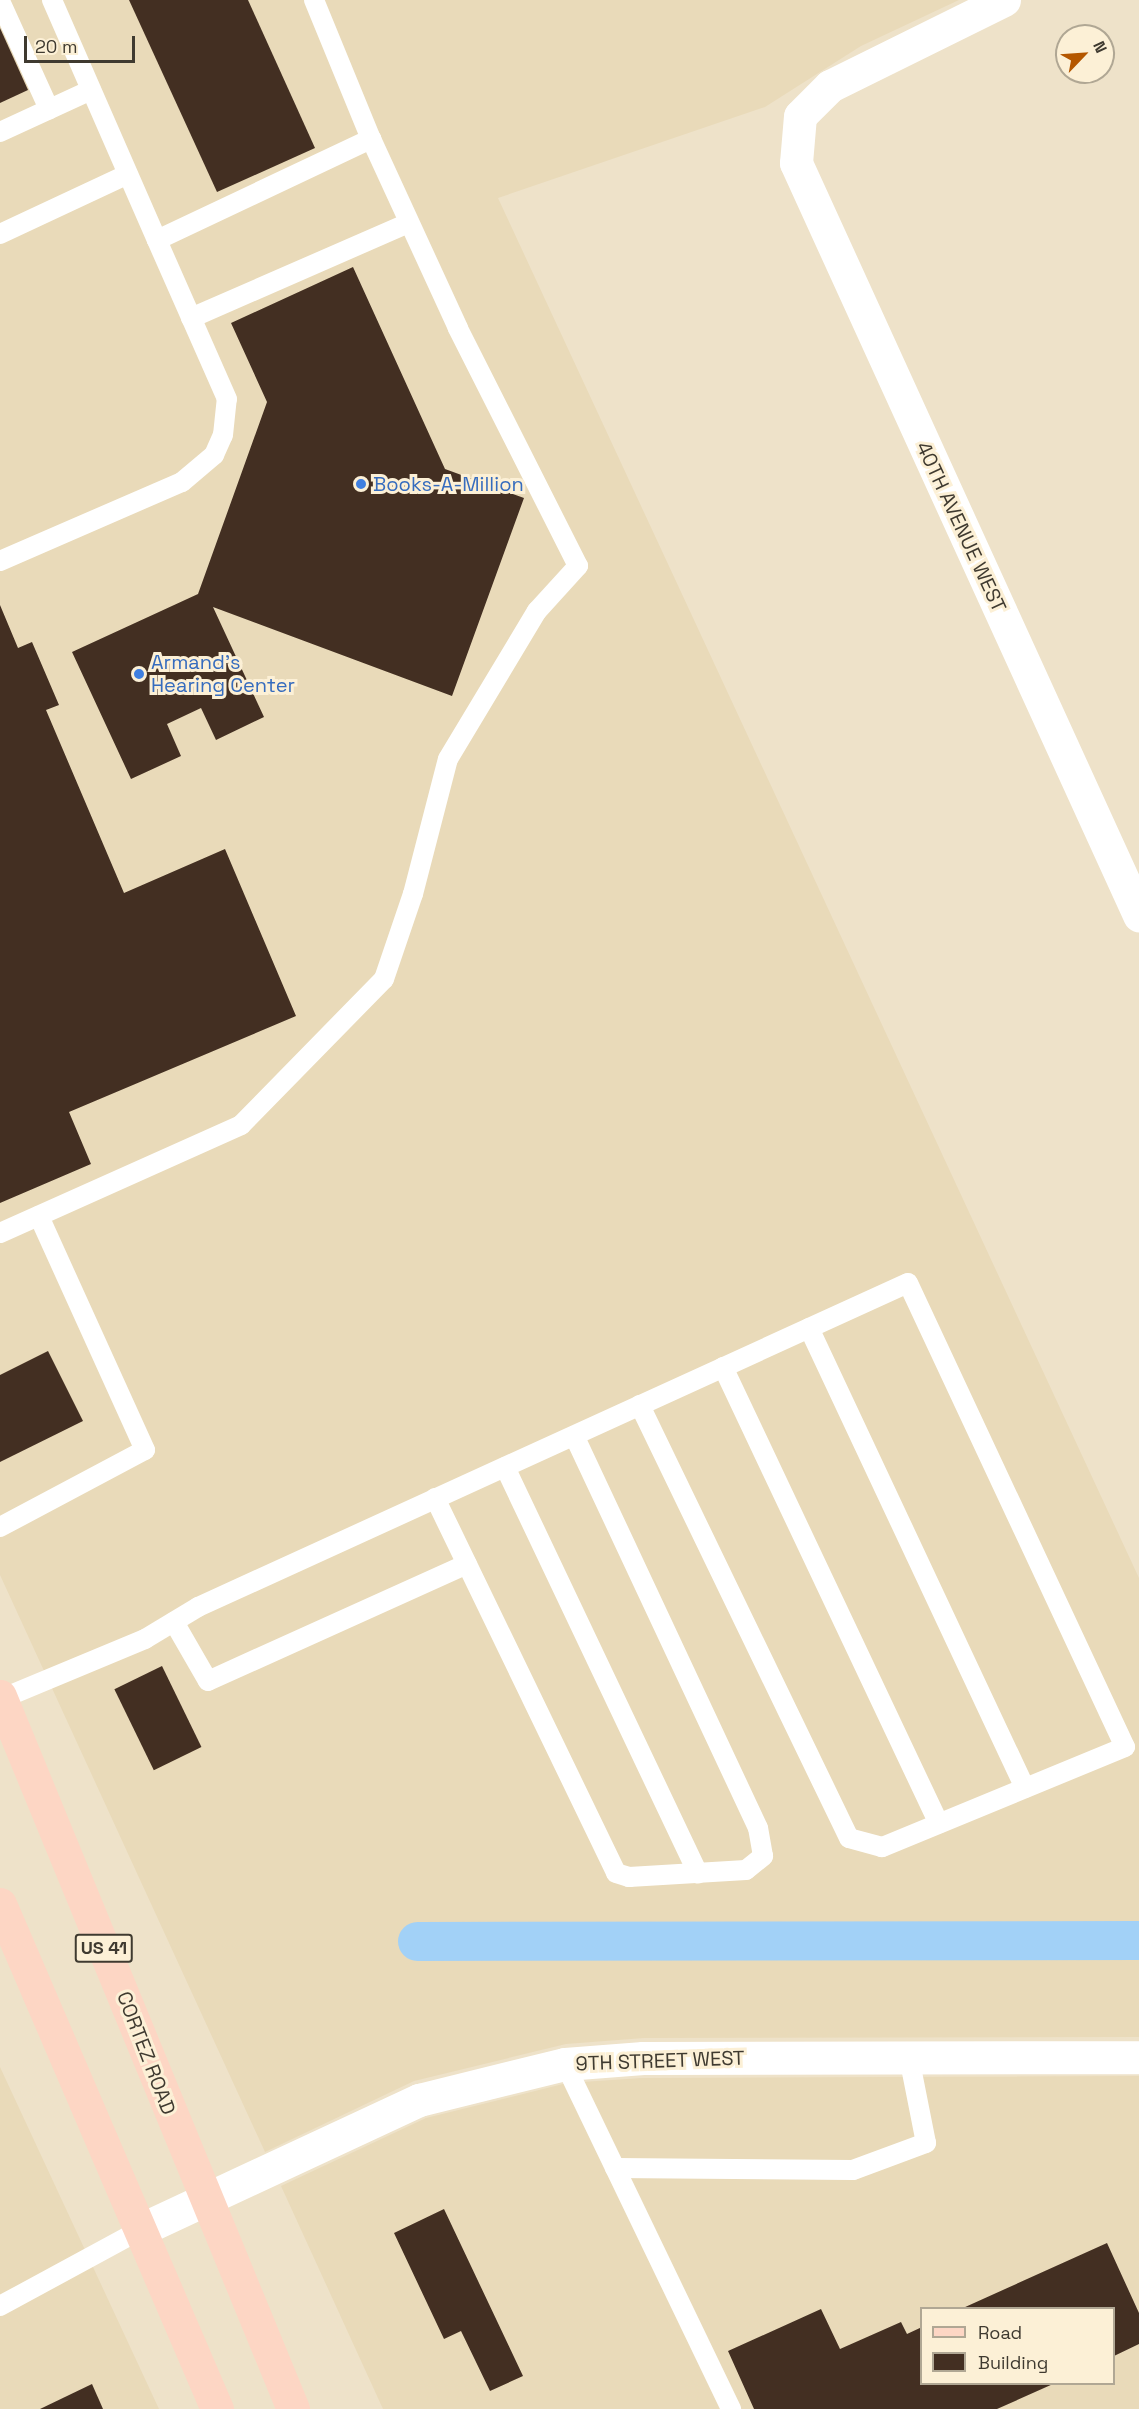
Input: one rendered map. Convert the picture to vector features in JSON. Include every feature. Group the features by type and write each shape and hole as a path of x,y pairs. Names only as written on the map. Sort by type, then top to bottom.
{"main road":[{"name":"CORTEZ ROAD","path":"1,1698 204,2201 293,2409"},
{"path":"0,1904 142,2229 217,2409"}],"street":[{"name":"40TH AVENUE WEST","path":"1004,0 830,86 808,104 794,136 806,191 1139,915"},
{"name":"9TH STREET WEST","path":"142,2229 419,2100 565,2064 643,2058 1139,2056"}],"lane":[{"path":"0,561 182,482 214,455 223,435 227,399 52,0"},
{"path":"0,1233 241,1125 384,979 413,894 448,759 537,611 578,566 408,223 314,0"},
{"path":"0,1 50,109"},
{"path":"0,132 91,90"},
{"path":"157,240 372,138"},
{"path":"0,234 128,174"},
{"path":"191,318 408,223"},
{"path":"1,1524 145,1450 39,1216"},
{"path":"1,1698 174,1622 435,1498 908,1283 1125,1747 882,1847 866,1846 842,1828 640,1405"},
{"path":"809,1328 1025,1788"},
{"path":"723,1367 939,1824"},
{"path":"435,1498 616,1874 746,1870 763,1856 763,1844 574,1436"},
{"path":"505,1467 698,1873"},
{"path":"174,1622 208,1681 467,1564"},
{"path":"615,2168 853,2170 926,2144 909,2057"},
{"path":"565,2064 731,2409"},
{"path":"0,2306 142,2229"}],"shaded area":[{"path":"0,0 959,0 861,46 765,107 498,198 1139,1578 1139,2037 644,2038 566,2044 414,2081 265,2152 0,1575"},
{"path":"0,2067 159,2409 0,2409"},
{"path":"1139,2076 1139,2409 383,2409 281,2186 426,2118 567,2083 642,2078"}],"building":[{"path":"129,0 248,0 315,148 217,192"},
{"path":"0,28 28,90 0,103"},
{"name":"Books-A-Million","path":"353,267 445,469 524,498 452,696 213,607 264,717 216,740 201,708 167,724 181,756 131,779 72,652 198,594 267,402 231,323"},
{"path":"0,605 18,648 32,642 59,705 46,710 124,893 225,849 296,1016 69,1112 91,1164 0,1203"},
{"path":"48,1351 83,1421 0,1462 0,1375"},
{"path":"162,1666 201,1747 154,1770 114,1689"},
{"path":"444,2209 523,2376 490,2391 461,2331 444,2339 394,2233"},
{"path":"1107,2243 1139,2313 1139,2344 1115,2356 1115,2307 965,2307"},
{"path":"821,2309 840,2349 901,2322 907,2334 920,2328 920,2385 1051,2385 997,2409 754,2409 728,2351"},
{"path":"92,2384 103,2409 40,2409"}],"waterway":[{"path":"417,1941 1139,1940"}],"place":[{"name":"Books-A-Million","path":"361,484"},
{"name":"Armand's Hearing Center","path":"139,674"}]}
